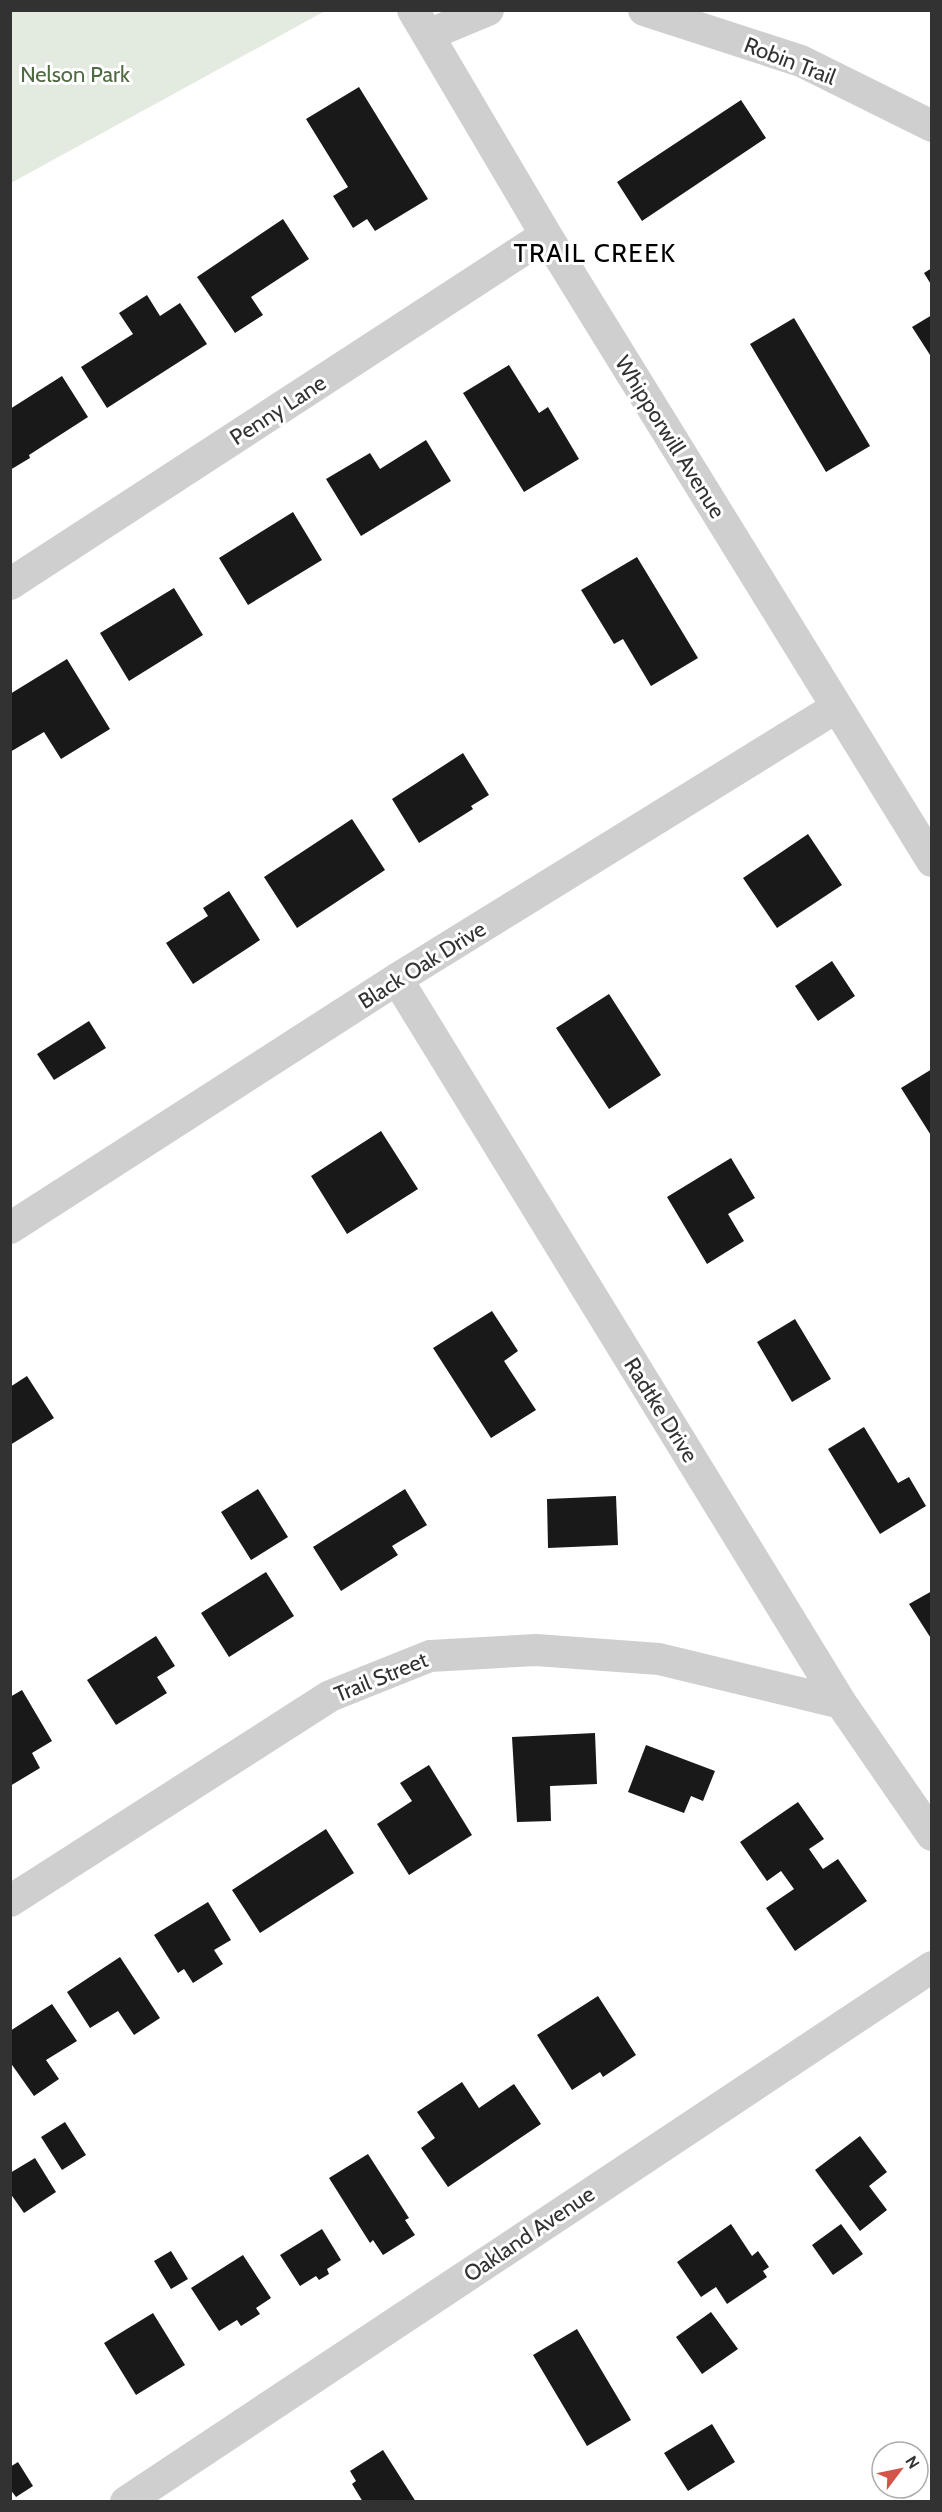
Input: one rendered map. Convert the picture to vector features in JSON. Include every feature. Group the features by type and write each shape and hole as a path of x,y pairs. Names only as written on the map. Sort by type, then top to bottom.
{"street":[{"path":"420,23 488,10"},
{"name":"Robin Trail","path":"644,10 801,61 932,126"},
{"name":"Whipporwill Avenue","path":"420,23 546,235 932,861"},
{"name":"Penny Lane","path":"10,584 546,235"},
{"name":"Black Oak Drive","path":"10,1228 397,979 837,707"},
{"name":"Radtke Drive","path":"397,979 841,1703 932,1835"},
{"name":"Trail Street","path":"10,1901 330,1696 430,1656 536,1650 659,1659 841,1703"},
{"name":"Oakland Avenue","path":"126,2502 932,1967"}],"green space":[{"name":"Nelson Park","path":"11,10 325,10 325,11 11,183"}],"building":[{"path":"359,87 428,199 375,231 367,219 353,228 333,196 348,187 306,119"},
{"path":"741,100 766,138 642,221 617,182"},
{"path":"283,219 309,259 251,297 263,315 235,333 197,277"},
{"path":"932,268 932,286 924,273"},
{"path":"147,295 160,316 180,303 207,344 107,408 81,367 133,334 119,313"},
{"path":"932,315 932,358 912,327"},
{"path":"794,318 870,446 826,472 750,344"},
{"path":"509,365 539,413 548,407 579,459 524,492 463,393"},
{"path":"62,376 88,417 10,470 10,409"},
{"path":"426,440 451,481 361,536 326,479 370,453 380,469"},
{"path":"293,512 322,560 248,605 219,558"},
{"path":"637,557 698,658 651,686 623,639 614,644 581,590"},
{"path":"174,588 203,635 129,681 100,633"},
{"path":"67,659 110,729 61,759 44,732 10,752 10,694"},
{"path":"463,753 489,795 471,806 473,809 419,843 392,799"},
{"path":"352,819 385,870 297,928 264,877"},
{"path":"808,834 842,885 777,928 743,878"},
{"path":"229,891 260,940 193,984 166,943 208,916 203,908"},
{"path":"832,961 855,996 818,1021 795,986"},
{"path":"609,994 661,1075 609,1109 556,1028"},
{"path":"89,1021 106,1048 54,1080 37,1054"},
{"path":"932,1069 932,1137 901,1088"},
{"path":"381,1131 418,1189 347,1234 311,1176"},
{"path":"731,1158 755,1198 728,1214 744,1241 707,1264 667,1197"},
{"path":"492,1311 518,1351 504,1361 536,1410 491,1438 433,1348"},
{"path":"795,1319 831,1379 792,1402 757,1342"},
{"path":"27,1376 54,1418 10,1445 10,1387"},
{"path":"864,1427 898,1483 909,1477 926,1506 880,1534 828,1449"},
{"path":"258,1489 288,1537 251,1560 221,1512"},
{"path":"405,1489 427,1525 392,1546 398,1555 341,1591 313,1547"},
{"path":"616,1496 618,1545 548,1548 547,1499"},
{"path":"266,1572 294,1616 229,1657 201,1613"},
{"path":"932,1591 932,1640 909,1604"},
{"path":"156,1636 175,1666 157,1677 167,1693 116,1725 87,1680"},
{"path":"22,1690 52,1741 32,1753 40,1768 10,1786 10,1697"},
{"path":"595,1733 597,1784 550,1786 551,1821 517,1822 512,1737"},
{"path":"646,1745 715,1771 703,1801 691,1796 684,1813 628,1792"},
{"path":"429,1765 472,1835 409,1875 377,1824 412,1801 400,1783"},
{"path":"798,1802 824,1839 809,1849 823,1869 838,1859 867,1901 795,1951 766,1908 794,1889 781,1871 767,1881 740,1842"},
{"path":"326,1829 354,1873 260,1933 232,1890"},
{"path":"208,1902 231,1940 214,1950 223,1964 193,1983 184,1969 178,1973 154,1935"},
{"path":"120,1957 160,2018 134,2035 118,2011 90,2028 67,1992"},
{"path":"598,1996 636,2055 603,2077 600,2072 572,2090 537,2035"},
{"path":"52,2004 77,2041 46,2060 59,2079 34,2096 10,2062 10,2031"},
{"path":"462,2082 479,2108 514,2084 541,2124 448,2187 421,2148 435,2138 417,2112"},
{"path":"65,2122 86,2155 62,2170 41,2137"},
{"path":"860,2136 887,2172 869,2186 887,2210 860,2231 815,2170"},
{"path":"368,2154 409,2218 405,2220 415,2235 383,2255 373,2240 370,2243 329,2178"},
{"path":"35,2158 56,2192 24,2213 10,2193 10,2173"},
{"path":"731,2224 752,2256 758,2251 769,2267 763,2271 767,2277 727,2304 716,2287 701,2297 677,2262"},
{"path":"841,2224 863,2254 833,2275 812,2245"},
{"path":"322,2229 341,2260 327,2269 329,2274 319,2280 316,2276 300,2286 280,2255"},
{"path":"171,2251 188,2279 171,2289 154,2261"},
{"path":"243,2255 271,2298 256,2308 260,2314 241,2326 237,2320 219,2331 191,2288"},
{"path":"711,2312 738,2349 702,2374 676,2337"},
{"path":"153,2313 185,2365 136,2395 104,2343"},
{"path":"577,2329 631,2420 587,2446 533,2355"},
{"path":"712,2424 735,2462 688,2491 664,2453"},
{"path":"383,2450 416,2502 363,2502 352,2484 356,2481 350,2471"},
{"path":"18,2462 33,2486 16,2497 10,2489 10,2467"}],"district":[{"name":"TRAIL CREEK","path":"595,253"}]}
